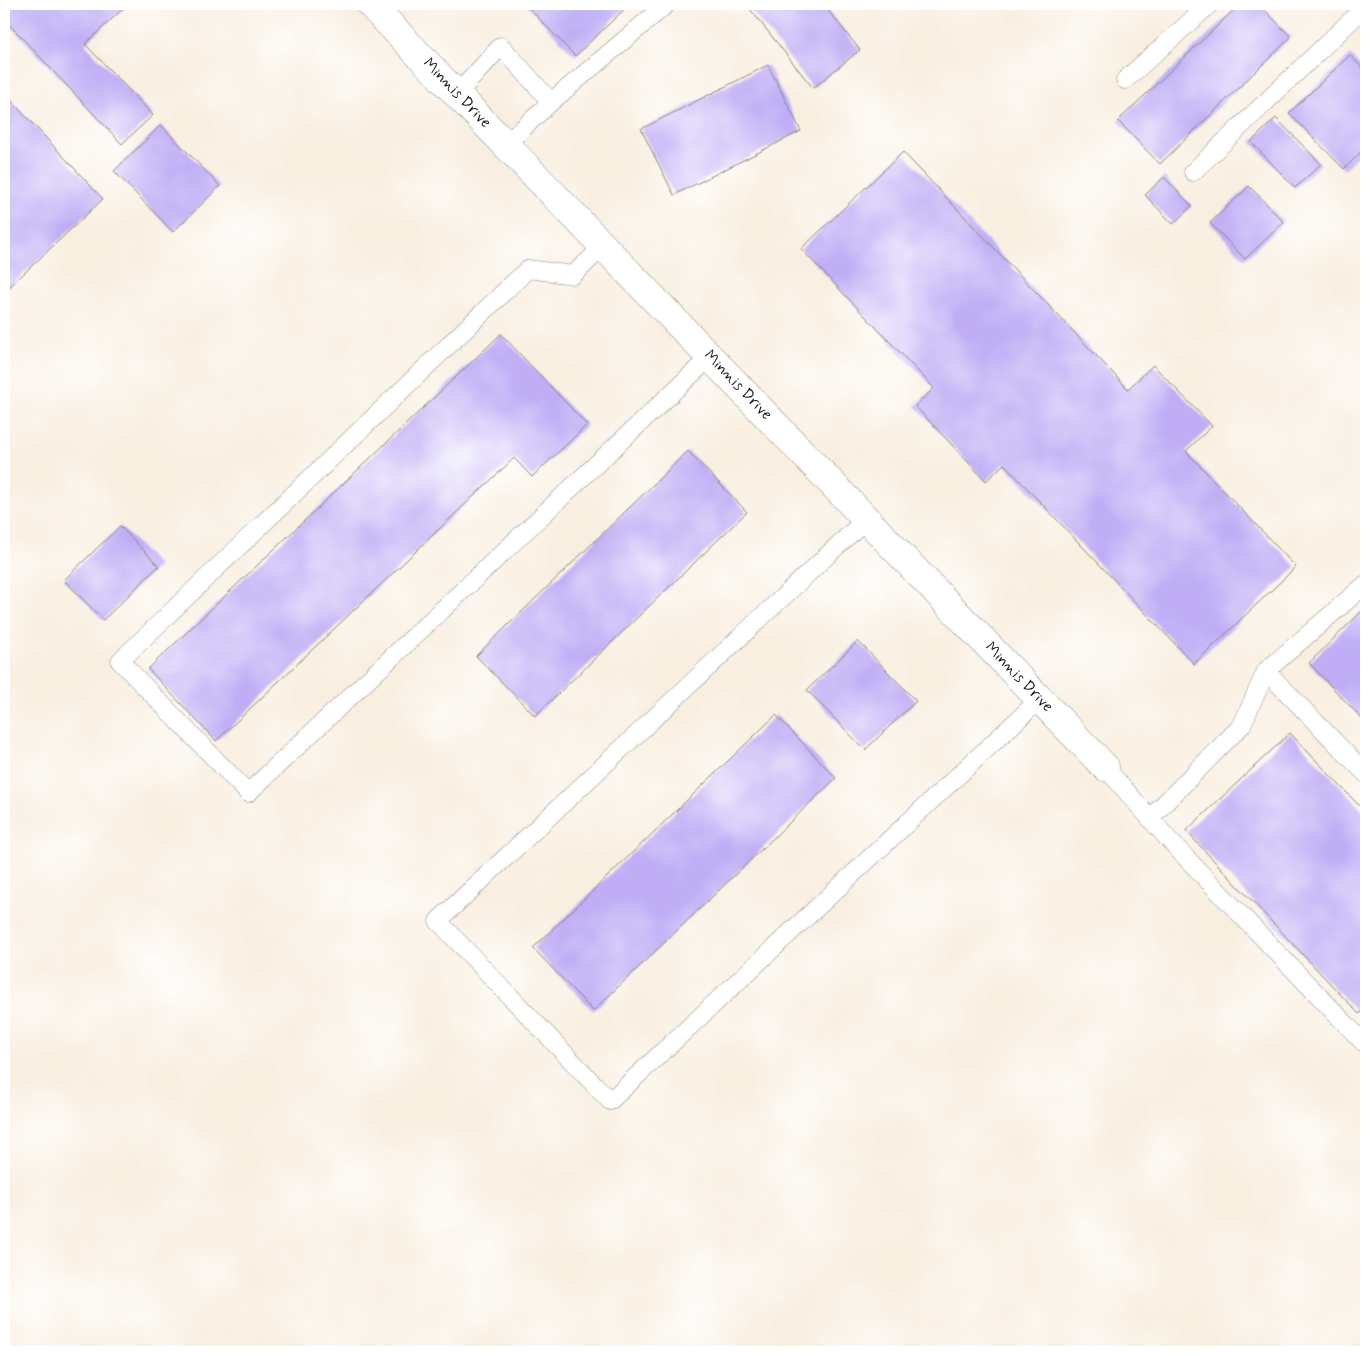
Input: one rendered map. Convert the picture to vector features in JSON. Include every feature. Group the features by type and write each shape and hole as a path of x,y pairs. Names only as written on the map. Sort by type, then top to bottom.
{"street":[{"name":"Minnis Drive","path":"370,4 1105,767"}],"lane":[{"path":"506,144 551,102 667,4"},
{"path":"1126,80 1210,4"},
{"path":"1193,172 1366,6"},
{"path":"457,94 501,46 551,102"},
{"path":"604,246 573,274 528,269 120,661 248,793 710,357"},
{"path":"866,519 438,921 610,1101 1040,699"},
{"path":"1150,818 1242,725 1266,671 1366,584"},
{"path":"1266,671 1366,774"},
{"path":"1105,767 1168,839 1363,1042 1366,1038"}],"building":[{"path":"4,4 128,4 85,44 153,115 122,144 4,19"},
{"path":"525,4 630,4 575,56"},
{"path":"746,4 823,4 860,50 813,88"},
{"path":"1240,4 1259,4 1291,37 1160,164 1118,121"},
{"path":"1350,55 1366,72 1366,147 1344,169 1289,113"},
{"path":"768,65 801,131 674,195 641,129"},
{"path":"4,93 103,199 4,292"},
{"path":"1276,118 1321,164 1295,188 1251,142"},
{"path":"161,125 220,186 173,232 114,171"},
{"path":"903,152 1128,389 1153,365 1212,426 1186,451 1296,567 1194,664 1004,464 986,481 915,406 934,388 801,249"},
{"path":"1164,177 1192,206 1173,224 1145,195"},
{"path":"1249,186 1284,222 1245,259 1210,223"},
{"path":"501,334 587,425 532,477 514,458 216,741 148,669"},
{"path":"688,451 747,512 535,716 476,656"},
{"path":"120,526 159,566 103,620 64,580"},
{"path":"1366,607 1366,723 1309,663"},
{"path":"858,641 916,701 865,750 807,690"},
{"path":"776,715 836,778 593,1011 533,948"},
{"path":"1290,733 1366,813 1366,1008 1359,1014 1186,831"}]}
